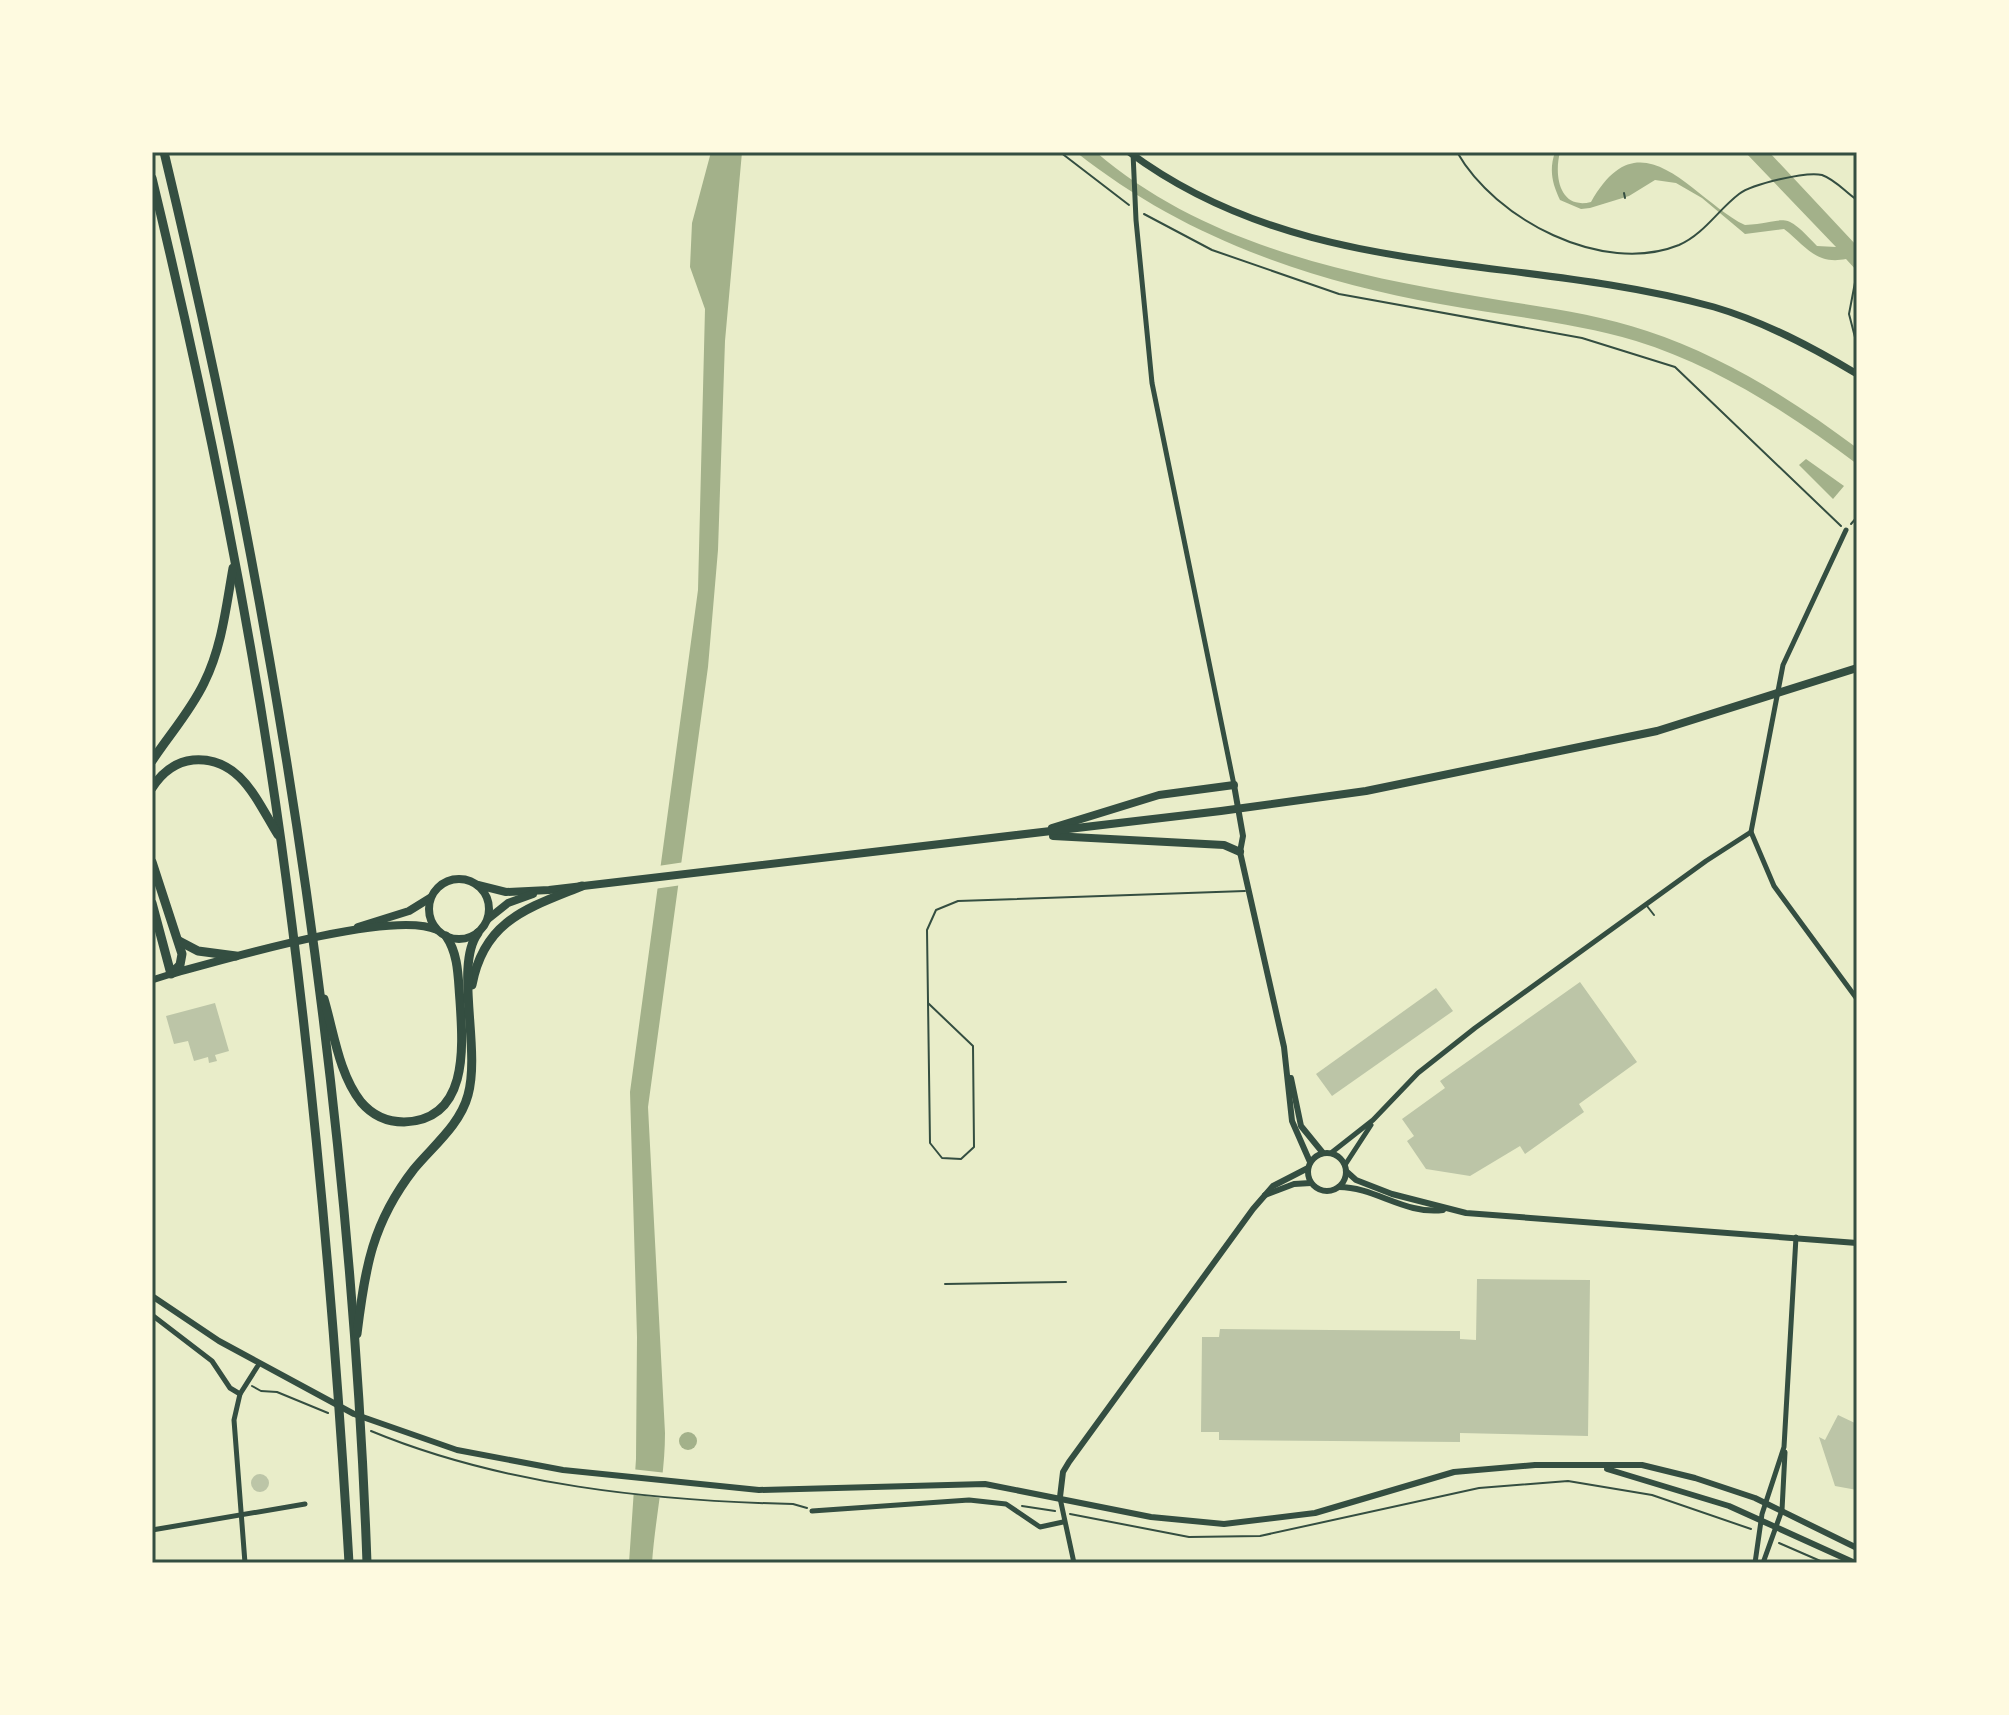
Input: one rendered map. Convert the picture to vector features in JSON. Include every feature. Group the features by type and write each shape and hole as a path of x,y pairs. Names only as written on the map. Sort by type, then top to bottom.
{"highway":[{"path":"164,152 203,314 262,612 311,925 334,1122 360,1432 367,1563"},
{"path":"152,178 235,561 281,840 296,957 339,1385 349,1563"},
{"path":"152,761 190,708 210,669 221,635 235,561"},
{"path":"152,788 163,774 180,763 204,760 218,763 245,781 281,840"},
{"path":"152,862 182,962 171,974"},
{"path":"470,996 479,960 502,925 518,912 582,886"},
{"path":"152,903 171,974"},
{"path":"316,971 345,1074 361,1101 387,1119 424,1119 441,1109 449,1098 461,1067 458,969 454,951 441,933"},
{"path":"354,1357 365,1264 378,1226 403,1184 454,1123 467,1099 473,1069 467,957 478,933"},
{"path":"177,940 198,951 236,956"}],"main road":[{"path":"1131,152 1193,193 1273,228 1398,258 1592,283 1716,308 1785,334 1857,374"},
{"path":"152,980 236,956 350,930 409,911 431,898 439,886 453,879 468,880 501,892 549,890 1257,806 1472,771 1657,731 1857,668"},
{"path":"1024,835 1159,795 1234,785"},
{"path":"1024,835 1121,837 1224,845 1240,852"},
{"path":"478,885 489,902 488,919"},
{"path":"350,930 414,923 464,939 478,933 488,919 508,903 549,890"},
{"path":"431,898 429,913 441,933"}],"street":[{"path":"1131,152 1152,383 1234,785 1243,836 1240,852 1301,1126 1361,1182 1445,1210 1529,1220 1796,1236 1857,1243"},
{"path":"1846,530 1783,665 1751,832 1774,886 1857,999"},
{"path":"1074,1563 1061,1512 1063,1472 1273,1186 1373,1120 1425,1066 1751,832"},
{"path":"1288,1071 1292,1121 1309,1165 1311,1183"},
{"path":"1339,1187 1373,1120"},
{"path":"1265,1195 1294,1184 1311,1183 1324,1191 1339,1187 1354,1189 1425,1212 1445,1210"},
{"path":"1763,1563 1782,1510 1796,1236"},
{"path":"152,1296 259,1364 354,1414 397,1432 501,1460 602,1475 694,1486 792,1491 964,1483 1060,1497 1151,1517 1240,1524 1315,1513 1454,1472 1535,1465 1642,1465 1677,1473 1765,1503 1857,1548"},
{"path":"152,1315 212,1361 230,1388 240,1394"},
{"path":"245,1563 234,1431 240,1394 259,1364"},
{"path":"1755,1563 1760,1519 1784,1447"},
{"path":"1599,1466 1712,1500 1855,1563"},
{"path":"812,1511 941,1499 1006,1504 1040,1527 1063,1522"},
{"path":"152,1530 305,1504"}],"lane":[{"path":"928,1003 973,1046 974,1147 961,1159 942,1158 930,1143 928,1003 927,930 932,915 948,904 1250,891"},
{"path":"1646,905 1654,915"},
{"path":"945,1284 1066,1282"}],"path":[{"path":"1060,152 1111,195 1212,250 1273,274 1339,294 1582,338 1675,367 1846,530 1857,517"},
{"path":"1457,152 1482,186 1524,220 1559,238 1588,248 1628,251 1666,249 1691,239 1742,192 1802,175 1821,175 1857,200"},
{"path":"1624,193 1625,198"},
{"path":"1857,272 1849,314 1857,345"},
{"path":"248,1384 319,1409"},
{"path":"394,1441 449,1459 600,1488 793,1504 812,1511"},
{"path":"1006,1504 1189,1537 1228,1538 1306,1528 1479,1488 1568,1481 1652,1495 1758,1533"},
{"path":"1770,1539 1825,1563"}],"shaded area":[{"path":"711,152 742,152 725,341 718,550 708,667 648,1107 665,1433 663,1466 652,1563 629,1563 636,1459 637,1337 630,1092 698,590 705,309 690,267 692,223"},
{"path":"1076,152 1096,152 1137,183 1181,209 1275,250 1375,277 1605,319 1675,341 1730,366 1808,413 1857,448 1857,464 1752,393 1666,351 1588,329 1391,294 1295,268 1248,251 1159,208"},
{"path":"1555,152 1560,152 1558,171 1561,189 1572,201 1591,202 1610,176 1629,164 1648,163 1667,170 1745,225 1784,220 1797,227 1817,246 1836,247 1745,152 1769,152 1857,246 1857,271 1846,259 1819,257 1784,229 1745,234 1702,198 1676,183 1655,180 1629,196 1581,209 1560,200 1552,176"},
{"path":"1806,459 1844,486 1833,499 1799,465"},
{"path":"688,1432 697,1441 688,1450 679,1441"}],"pier":[{"path":"685,862 682,885 654,889 658,866"},
{"path":"631,1469 667,1473 662,1498 629,1494"}],"building":[{"path":"1580,982 1637,1062 1579,1104 1584,1112 1525,1154 1520,1146 1470,1176 1426,1169 1407,1141 1414,1136 1402,1119 1445,1088 1440,1081"},
{"path":"1436,988 1453,1011 1332,1096 1316,1074"},
{"path":"215,1003 229,1051 215,1055 217,1061 209,1063 208,1057 194,1061 188,1041 174,1044 166,1016"},
{"path":"1477,1279 1590,1280 1588,1436 1460,1433 1460,1442 1219,1440 1219,1432 1201,1432 1202,1337 1219,1337 1220,1329 1460,1331 1460,1339 1476,1340"},
{"path":"1838,1415 1857,1424 1857,1490 1835,1486 1819,1437 1825,1440"},
{"path":"260,1474 269,1483 260,1492 251,1483"}]}
